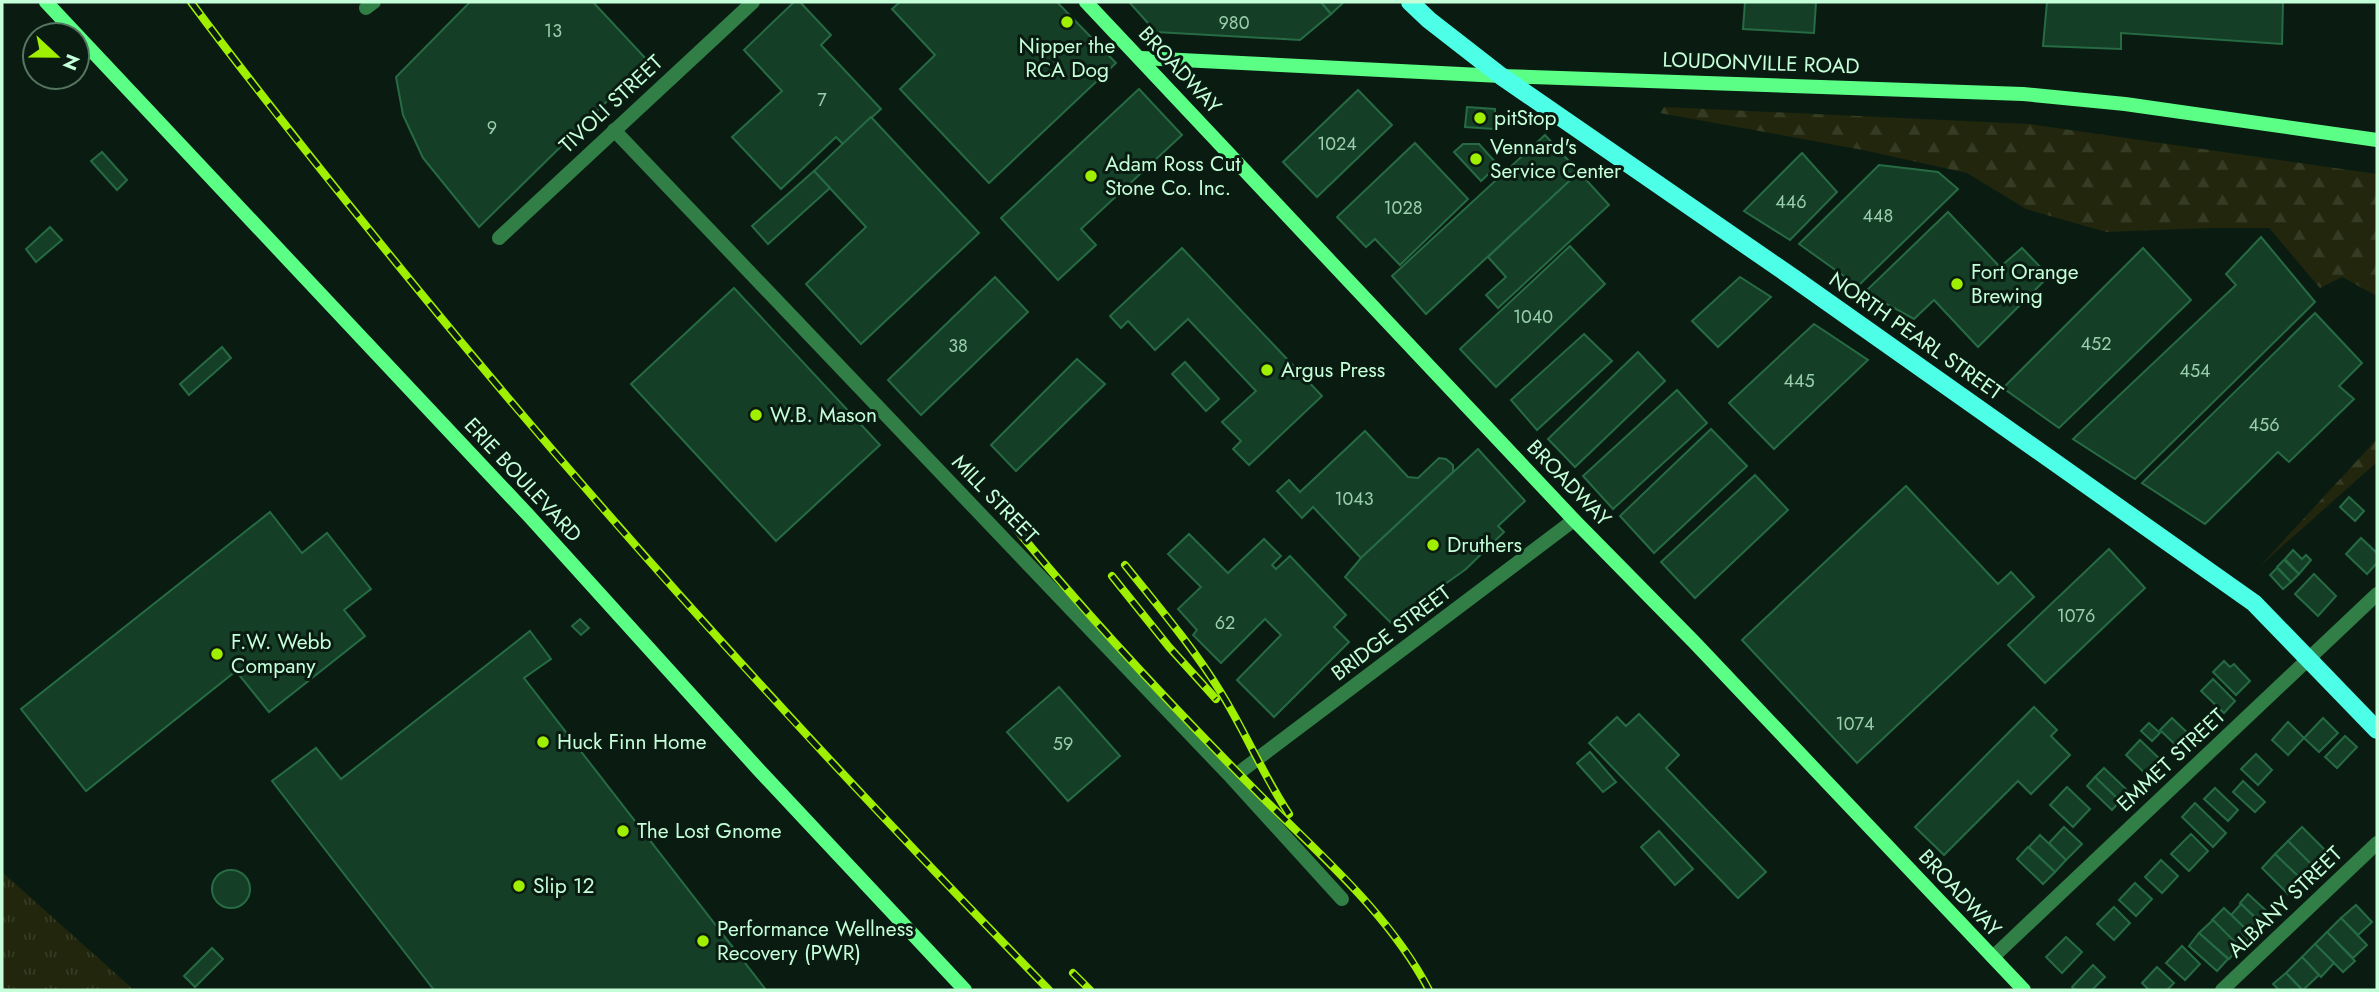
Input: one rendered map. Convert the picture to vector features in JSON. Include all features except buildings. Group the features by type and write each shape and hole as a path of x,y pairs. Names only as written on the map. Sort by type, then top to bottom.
{"main road":[{"name":"NORTH PEARL STREET","path":"1410,2 1501,76 1837,308 2254,603 2377,730"}],"street":[{"name":"ERIE BOULEVARD","path":"46,2 530,517 758,769 965,990"},
{"name":"TIVOLI STREET","path":"499,238 753,2"},
{"name":"BROADWAY","path":"1086,2 1574,520 1697,645 2024,990"},
{"name":"LOUDONVILLE ROAD","path":"1141,58 1501,76 2024,94 2125,104 2377,140"},
{"name":"MILL STREET","path":"614,130 1232,778 1342,899"},
{"name":"BRIDGE STREET","path":"1232,778 1574,520"},
{"name":"EMMET STREET","path":"1993,957 2377,594"},
{"name":"ALBANY STREET","path":"2222,990 2377,843"}],"green space":[{"path":"1664,107 2029,124 2377,174 2377,296 2342,277 2320,288 2269,228 2106,232 2026,209 1967,173 1863,150 1660,113"},
{"path":"2377,439 2377,462 2260,566"},
{"path":"2,872 134,990 2,990"}],"railway":[{"path":"191,2 358,216 645,557 885,819 1049,990"},
{"path":"995,503 1056,577 1152,684 1371,907 1412,961 1429,990"},
{"path":"1125,565 1209,674 1289,814"},
{"path":"1112,576 1169,647 1216,699"},
{"path":"1073,973 1090,990"}],"place":[{"name":"Nipper the RCA Dog","path":"1067,22"},
{"name":"pitStop","path":"1480,118"},
{"name":"Vennard's Service Center","path":"1476,159"},
{"name":"Adam Ross Cut Stone Co. Inc.","path":"1091,176"},
{"name":"Fort Orange Brewing","path":"1957,284"},
{"name":"Argus Press","path":"1267,370"},
{"name":"W.B. Mason","path":"756,415"},
{"name":"Druthers","path":"1433,545"},
{"name":"F.W. Webb Company","path":"217,654"},
{"name":"Huck Finn Home","path":"543,742"},
{"name":"The Lost Gnome","path":"623,831"},
{"name":"Slip 12","path":"519,886"},
{"name":"Performance Wellness Recovery (PWR)","path":"703,941"}]}
